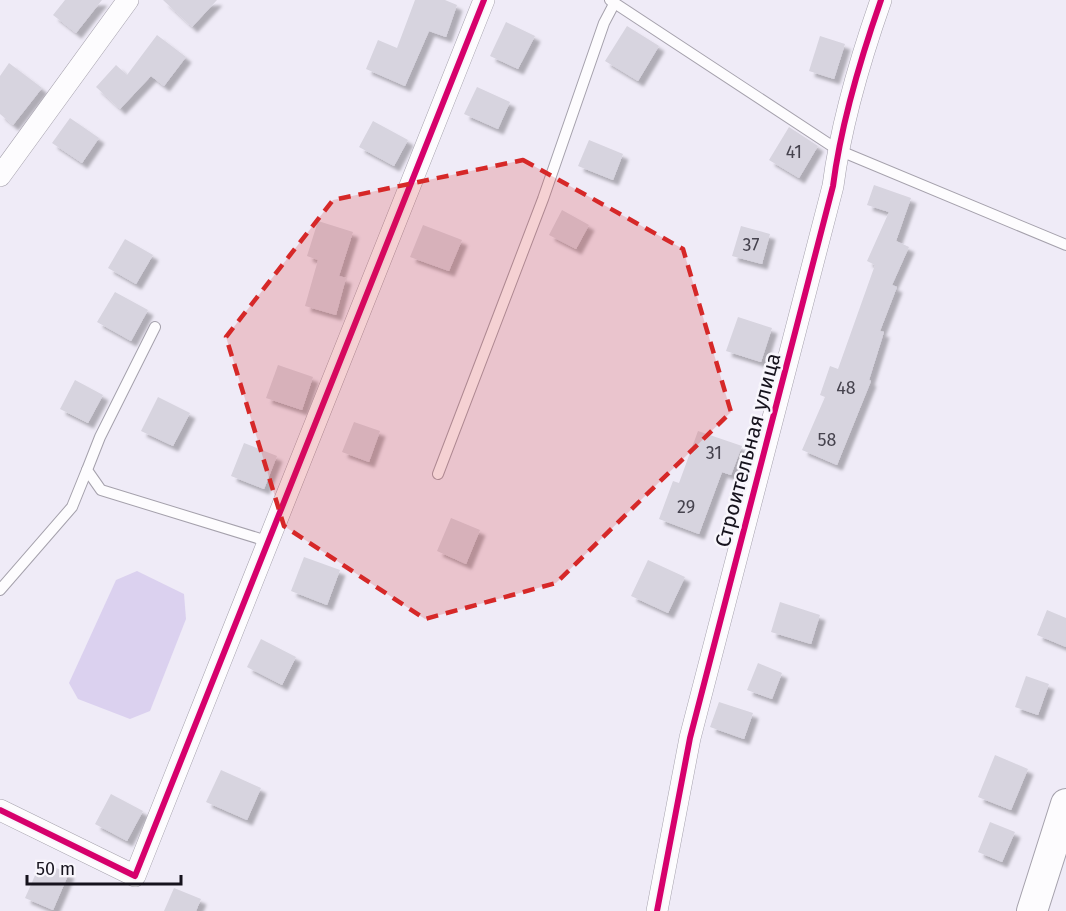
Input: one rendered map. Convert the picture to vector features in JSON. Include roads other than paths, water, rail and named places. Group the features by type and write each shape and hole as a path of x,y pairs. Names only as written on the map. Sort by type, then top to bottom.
{"main road":[{"path":"1032,911 1066,804"}],"street":[{"path":"0,176 128,0"},
{"path":"0,810 135,876 484,0"},
{"name":"Строительная улица","path":"657,911 690,738 833,186 838,150 868,36 881,0"}],"lane":[{"path":"438,474 543,199 612,2 838,150 1066,244"},
{"path":"0,590 72,507 100,437 155,327"},
{"path":"87,470 101,490 267,541"}]}
